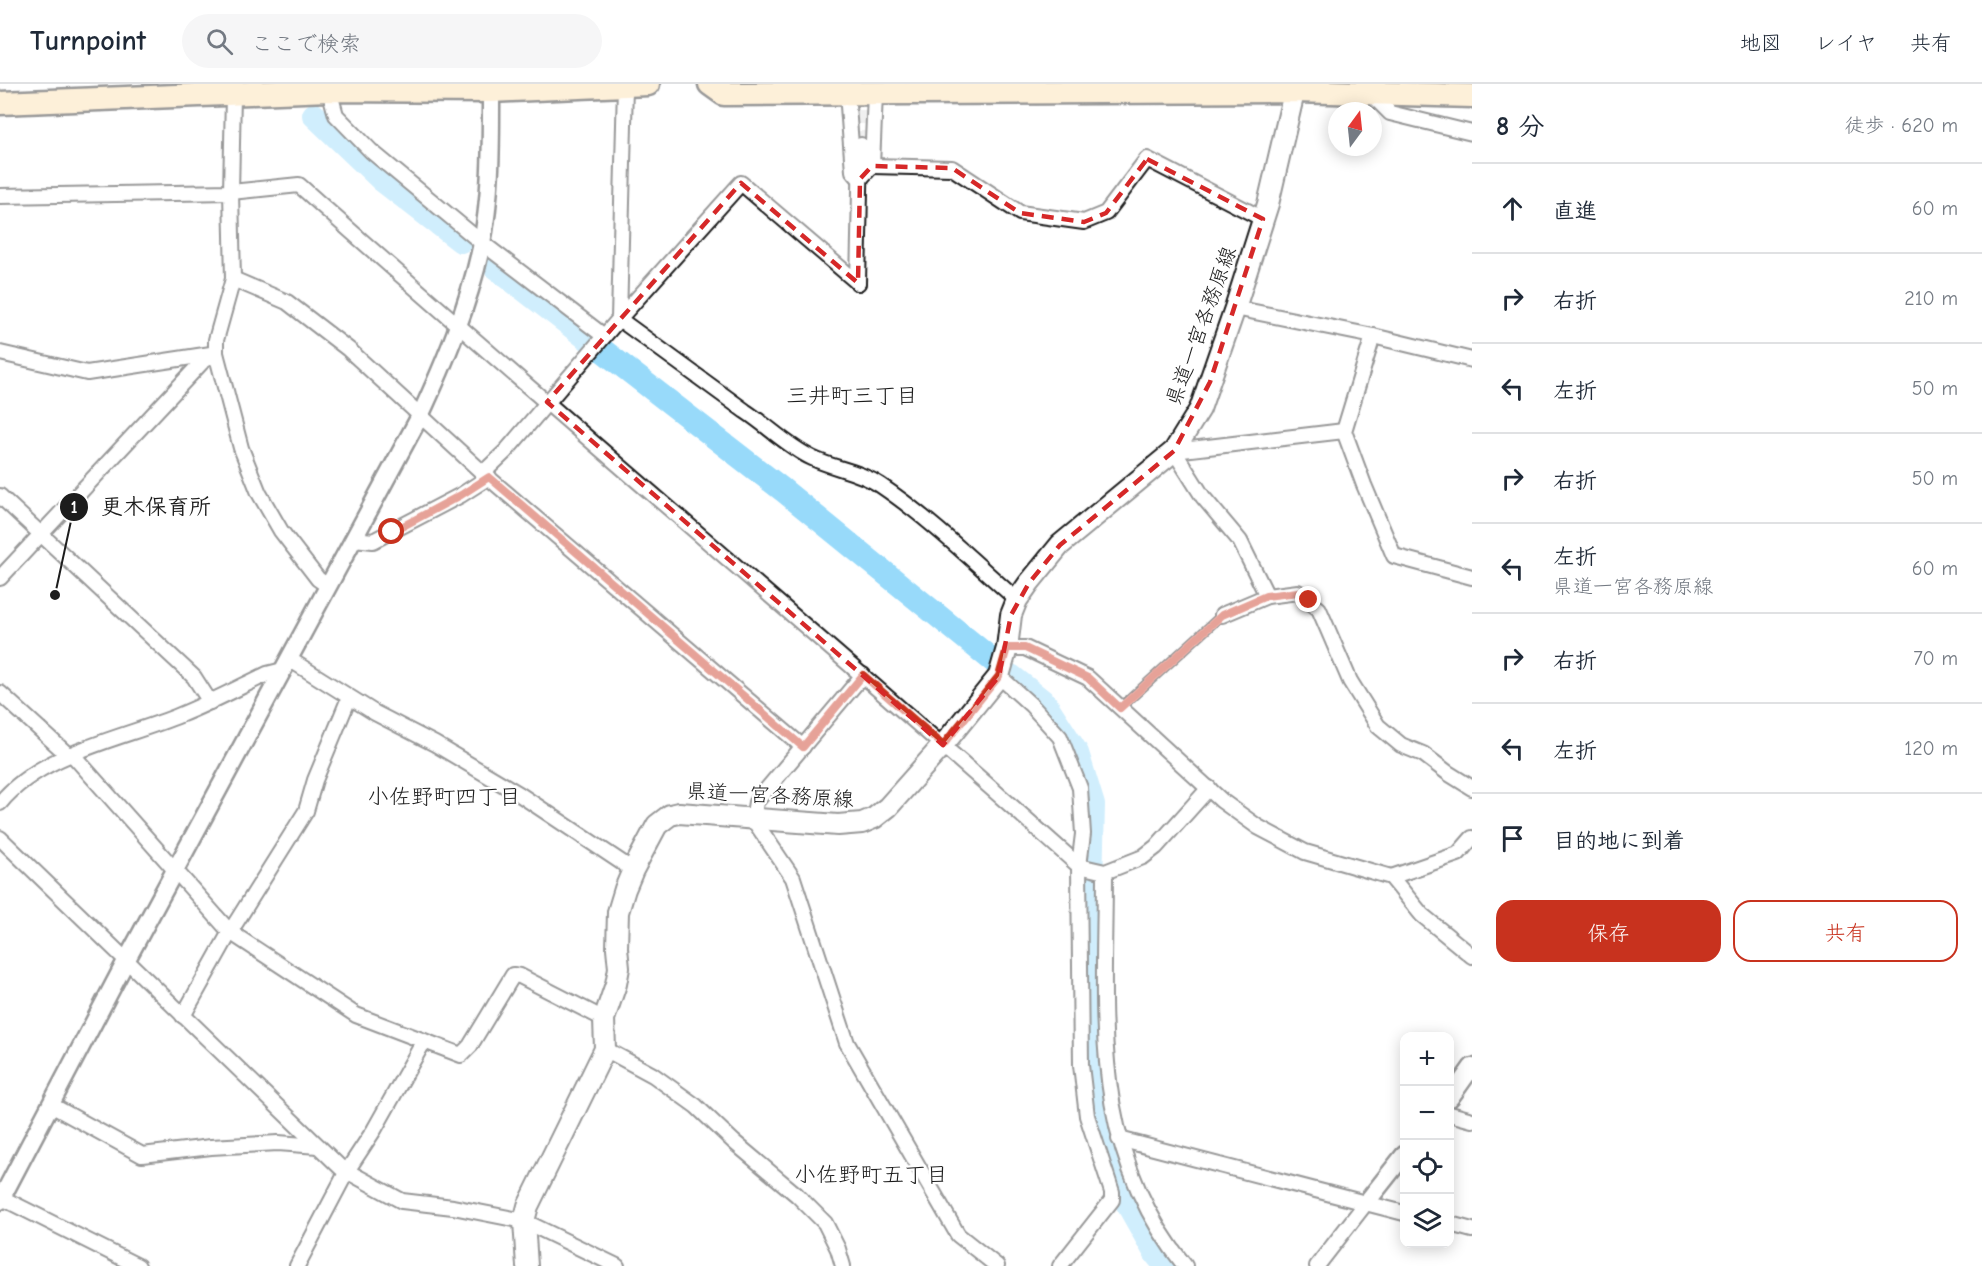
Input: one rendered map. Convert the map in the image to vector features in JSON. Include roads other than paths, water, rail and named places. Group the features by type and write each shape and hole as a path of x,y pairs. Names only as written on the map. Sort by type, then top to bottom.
{"highway":[{"path":"710,84 724,94 1295,88 1372,94 1472,96"},
{"path":"0,103 328,90 637,85"}],"main road":[{"name":"県道一宮各務原線","path":"527,1266 524,1221 528,1206 604,1048 604,1019 619,968 618,912 633,870 657,825 670,815 679,813 838,825 862,823 874,819 888,807 943,745 999,676 1007,648 1011,615 1017,600 1029,582 1060,545 1174,451 1200,409 1263,219 1295,88"}],"street":[{"path":"619,319 637,85"},
{"path":"138,1266 1,1199 126,961 420,416 458,328 482,242 488,190 491,88"},
{"path":"328,90 336,115 371,151 482,242 598,343"},
{"path":"847,93 853,171 860,179"},
{"path":"860,179 872,166 875,93"},
{"path":"1372,94 1390,112 1472,133"},
{"path":"233,95 231,192 233,279 216,340 216,354 241,448 259,493 281,531 318,579 328,586"},
{"path":"354,539 373,541 461,495 486,475 598,343 741,183 858,283 861,145"},
{"path":"872,166 952,168 1020,213 1084,222 1106,213 1147,159 1263,219"},
{"path":"0,196 231,192 299,185 458,328 547,402 1082,867 1102,871 1143,857 1156,847 1209,788"},
{"path":"233,279 287,302 348,349 486,475 803,747"},
{"path":"1235,308 1372,336 1472,360"},
{"path":"619,319 783,440 813,459 860,474 881,486 942,533 1017,600"},
{"path":"1372,336 1344,431 1364,485 1394,556 1472,577"},
{"path":"0,353 87,373 216,354"},
{"path":"0,578 202,362 216,354"},
{"path":"1266,596 1240,541 1203,497 1174,451 1344,431"},
{"path":"0,496 194,677 210,702"},
{"path":"1222,615 1266,596 1298,592 1319,609 1350,681 1378,726 1401,745 1423,754 1472,788"},
{"path":"1007,648 1025,648 1088,678 1222,801 1258,827 1305,852 1391,877 1422,915 1472,956"},
{"path":"0,803 30,777 70,755 179,716 286,665"},
{"path":"286,665 435,744 519,794 633,870"},
{"path":"863,675 756,802 753,819 793,878 848,1043 958,1235 997,1266"},
{"path":"999,676 1031,705 1060,737 1080,788 1083,834 1080,1065 1087,1116 1112,1192 1112,1200 1060,1266"},
{"path":"0,693 70,755 230,932 356,1015 461,1055 470,1046 513,975 520,976 604,1019"},
{"path":"183,1016 230,932 306,811 315,780 349,698"},
{"path":"0,838 318,1146 347,1171 402,1201 453,1207 524,1221 617,1266"},
{"path":"1391,877 1458,854 1472,838"},
{"path":"1102,871 1104,1048 1112,1112 1135,1186 1171,1249 1185,1266"},
{"path":"297,1266 347,1171 374,1130 424,1041"},
{"path":"604,1048 653,1075 696,1106 797,1196 825,1223 838,1249 843,1266"},
{"path":"1454,1091 1472,1067"},
{"path":"51,1105 142,1155 222,1146 278,1143 318,1146"},
{"path":"1454,1115 1472,1120"},
{"path":"1119,1139 1400,1212"},
{"path":"1317,1266 1400,1160"},
{"path":"1454,1225 1472,1230"}],"lane":[{"path":"1120,708 1222,615"}],"waterway":[{"path":"314,115 382,180 461,241"},
{"path":"495,267 783,490 996,663"},
{"path":"1011,676 1045,703 1077,753 1093,805 1090,924 1093,1056 1105,1136 1125,1199 1156,1254 1166,1266"}],"tunnel":[{"path":"861,86 861,145"}],"place":[{"name":"更木保育所","path":"55,595"}],"district":[{"name":"三井町三丁目","path":"852,395"},
{"name":"小佐野町四丁目","path":"444,796"},
{"name":"小佐野町五丁目","path":"871,1174"}]}
